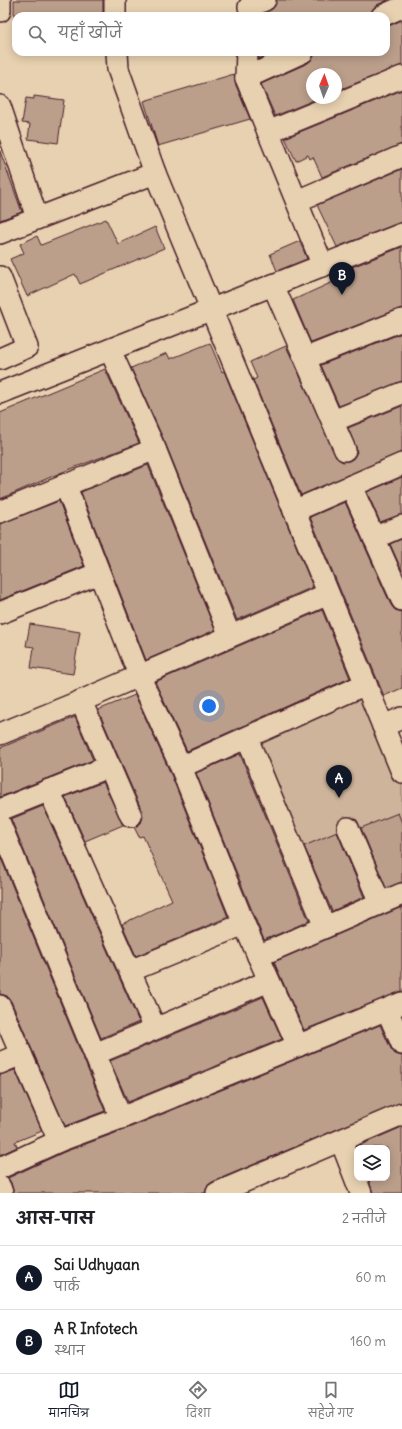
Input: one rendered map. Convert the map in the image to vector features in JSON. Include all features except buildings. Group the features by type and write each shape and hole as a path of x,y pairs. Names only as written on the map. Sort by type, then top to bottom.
{"street":[{"path":"0,0 0,11"},
{"path":"114,12 115,0"},
{"path":"390,12 402,7"},
{"path":"117,56 118,69 155,173 402,772"},
{"path":"247,56 246,78 323,266"},
{"path":"246,78 294,56"},
{"path":"268,132 402,77"},
{"path":"0,106 37,218"},
{"path":"297,201 402,156"},
{"path":"0,232 155,173"},
{"path":"0,393 402,234"},
{"path":"0,277 27,347 0,359"},
{"path":"273,285 346,450"},
{"path":"306,358 402,320"},
{"path":"110,350 155,449 230,636"},
{"path":"333,421 402,393"},
{"path":"0,512 65,484 155,449"},
{"path":"294,511 402,464"},
{"path":"65,484 139,675 180,767 244,924 298,1046"},
{"path":"351,486 401,597"},
{"path":"374,538 402,526"},
{"path":"0,613 99,572"},
{"path":"0,734 81,701 328,594"},
{"path":"180,767 366,684"},
{"path":"81,701 131,816"},
{"path":"383,726 402,718"},
{"path":"247,738 325,927"},
{"path":"0,810 110,766"},
{"path":"49,790 155,1028"},
{"path":"0,824 121,1118"},
{"path":"348,828 380,903"},
{"path":"258,956 402,894"},
{"path":"130,971 244,924"},
{"path":"94,1054 269,981"},
{"path":"0,1006 59,1141"},
{"path":"0,1168 59,1141 121,1118 395,1006 402,1044"},
{"path":"0,1063 21,1054"},
{"path":"217,1193 402,1114"},
{"path":"341,1141 361,1193"},
{"path":"0,1187 2,1193"}],"shaded area":[{"path":"366,684 402,771 402,824 300,861 251,736"}],"place":[{"name":"A R Infotech","path":"342,295"},
{"name":"Sai Udhyaan","path":"339,798"}]}
